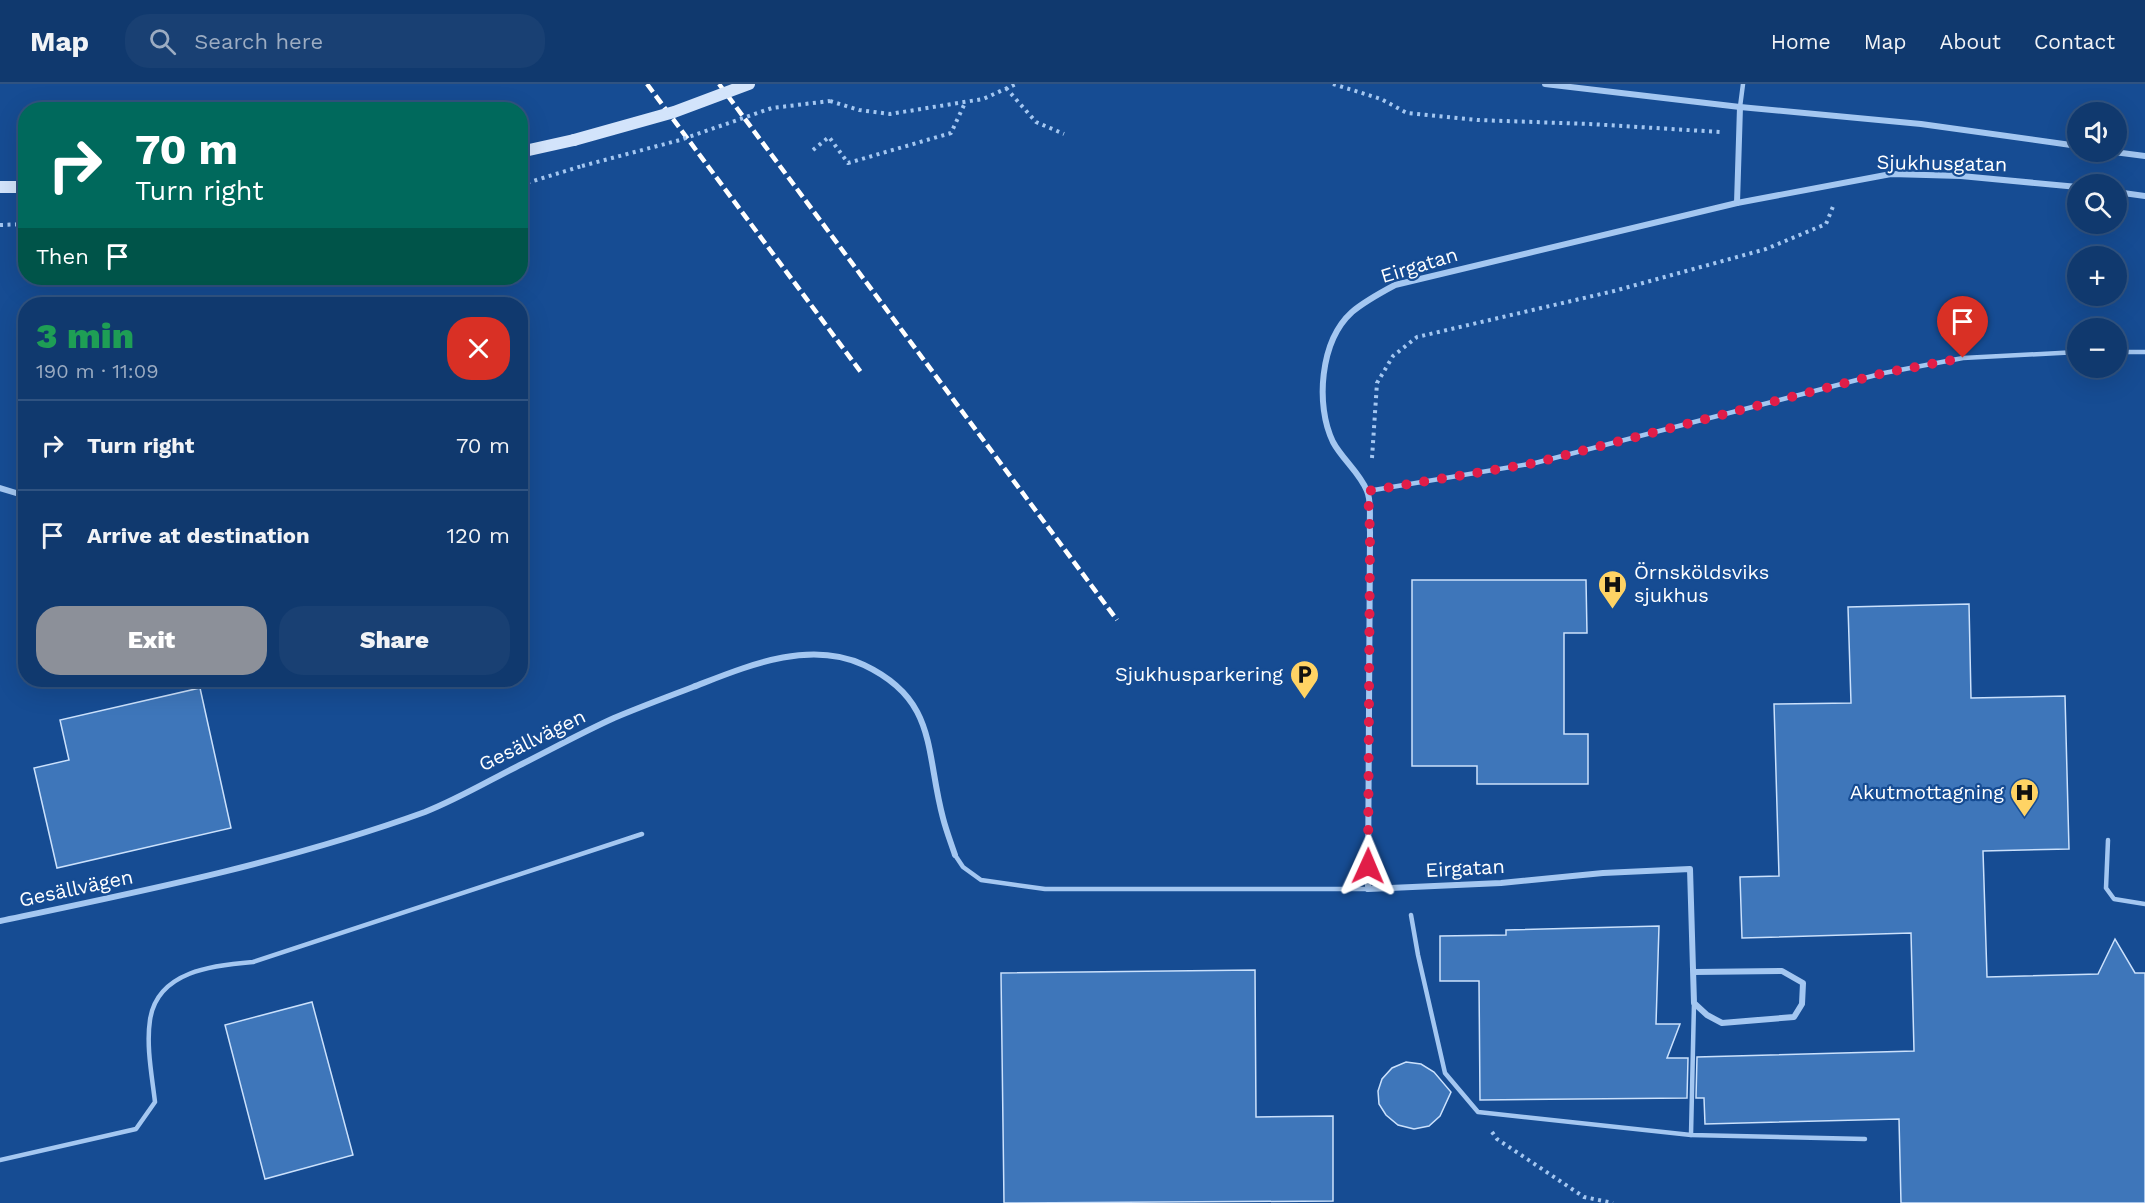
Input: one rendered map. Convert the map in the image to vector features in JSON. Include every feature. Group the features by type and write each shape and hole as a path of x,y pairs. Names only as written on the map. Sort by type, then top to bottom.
{"main road":[{"path":"528,150 674,112 749,84"},
{"path":"0,187 18,187"}],"street":[{"path":"1545,84 1921,124 2067,144"},
{"path":"1737,203 1740,106"},
{"path":"2127,154 2145,156"},
{"name":"Sjukhusgatan","path":"1737,203 1891,174 1961,176 2067,186"},
{"path":"2127,194 2145,196"},
{"name":"Eirgatan","path":"1368,491 1334,443 1324,420 1323,395 1333,339 1351,314 1374,296 1395,285 1737,203"},
{"path":"0,488 18,494"},
{"path":"1368,491 1370,543 1368,889"},
{"name":"Gesällvägen","path":"0,921 167,886 311,848 427,811 614,718 754,663 801,656 834,657 862,664 891,681 919,712 928,737 942,817 955,855"},
{"name":"Eirgatan","path":"1368,889 1501,883 1603,873 1690,869 1694,1003"},
{"path":"1694,972 1782,971 1803,983 1802,1004 1794,1017 1722,1023 1707,1015 1694,1003"}],"lane":[{"path":"1740,106 1743,84"},
{"path":"2127,352 2145,352"},
{"path":"1368,491 1535,463 1884,373 1963,358 2067,353"},
{"path":"0,1160 136,1129 155,1102 150,1053 150,1019 158,997 178,978 215,965 253,962 642,834"},
{"path":"2108,840 2106,888 2114,899 2145,904"},
{"path":"955,855 963,867 981,880 1045,889 1368,889"},
{"path":"1411,915 1445,1073 1478,1112 1691,1135 1865,1139"},
{"path":"1691,1135 1694,1003"}],"path":[{"path":"528,183 680,140 772,108 830,101 860,110 890,114 983,99 1016,84"},
{"path":"1333,84 1381,99 1407,113 1477,120 1590,124 1739,134"},
{"path":"1006,88 1036,122 1064,134"},
{"path":"813,150 829,136 848,163 951,133 965,103"},
{"path":"1368,491 1377,383 1393,356 1417,337 1614,291 1766,249 1826,224 1841,183"},
{"path":"0,225 18,224"},
{"path":"1478,1112 1497,1139 1584,1197 1613,1203"}],"building":[{"path":"1412,580 1586,580 1587,633 1564,633 1564,734 1588,734 1588,784 1477,784 1477,766 1412,766"},
{"path":"1969,604 1971,698 2065,696 2069,849 1983,851 1987,977 2098,974 2115,939 2135,973 2145,973 2145,1203 1901,1203 1899,1119 1705,1124 1704,1098 1696,1098 1697,1057 1914,1051 1911,933 1742,938 1740,877 1779,876 1774,704 1851,703 1848,607"},
{"path":"200,688 231,828 57,868 34,768 69,760 60,720"},
{"path":"1659,926 1656,1024 1680,1024 1667,1058 1688,1058 1687,1098 1480,1100 1479,981 1440,981 1440,936 1506,935 1506,930"},
{"path":"1255,970 1256,1117 1333,1116 1333,1201 1004,1203 1001,973"},
{"path":"312,1002 353,1155 265,1179 225,1025"},
{"path":"1406,1062 1421,1064 1434,1072 1451,1092 1440,1116 1429,1126 1414,1129 1398,1125 1386,1115 1379,1104 1378,1091 1382,1079 1392,1068"}],"railway":[{"path":"647,84 863,375"},
{"path":"719,84 1117,620"}],"place":[{"name":"Örnsköldsviks sjukhus","path":"1613,610"},
{"name":"Sjukhusparkering","path":"1304,700"},
{"name":"Akutmottagning","path":"2025,818"}],"route":[{"path":"1368,866 1370,532 1368,491 1535,463 1884,373 1963,358"}]}
